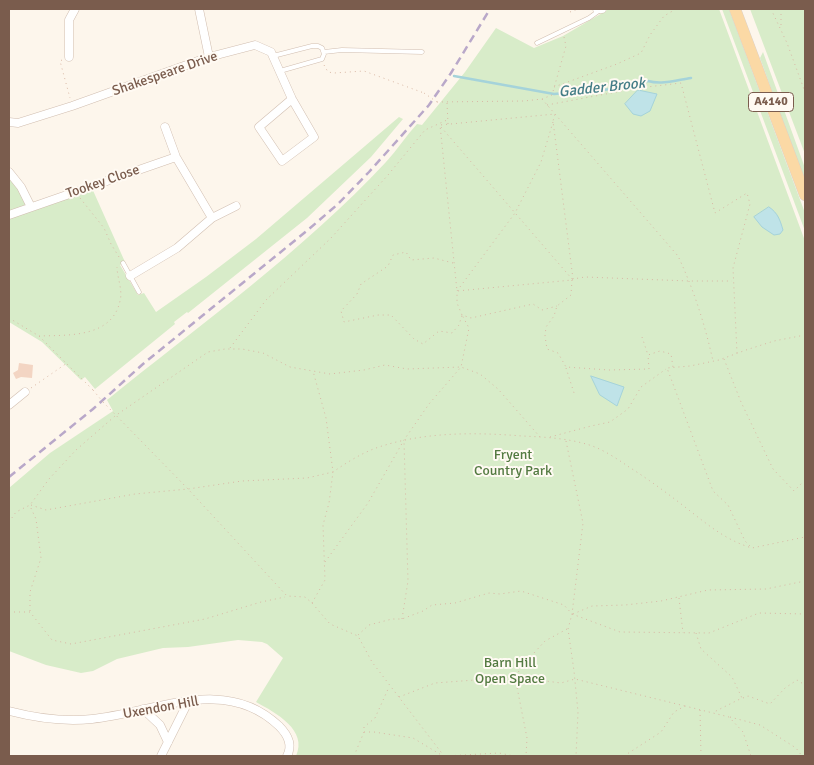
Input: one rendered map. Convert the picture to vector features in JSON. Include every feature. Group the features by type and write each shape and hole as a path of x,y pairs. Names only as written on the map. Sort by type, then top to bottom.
{"main road":[{"name":"A4140","path":"735,9 805,195"}],"street":[{"path":"69,57 69,20 75,9"},
{"path":"199,9 209,57"},
{"path":"597,9 602,9"},
{"name":"Shakespeare Drive","path":"9,122 18,123 72,106 209,57 255,45 271,52 273,56"},
{"path":"273,56 292,99 314,137 282,161 259,127 292,99"},
{"path":"165,128 176,157 212,218"},
{"name":"Tookey Close","path":"9,215 176,157"},
{"path":"9,172 21,187 31,207"},
{"path":"130,276 177,248 212,218 236,206"},
{"path":"9,405 26,392"},
{"name":"Uxendon Hill","path":"9,710 46,719 92,719 185,701 218,699 243,704 278,725 286,733 290,742 289,753"},
{"path":"161,756 185,708 185,701"},
{"path":"143,709 160,725 168,742"}],"lane":[{"path":"537,44 589,18 602,9"},
{"path":"273,56 312,46 322,48 324,52"},
{"path":"324,52 342,50 422,52"},
{"path":"280,71 321,60 324,52"},
{"path":"123,263 139,292"}],"path":[{"path":"570,12 578,9"},
{"path":"554,87 617,64 641,53 650,35 664,16 676,9"},
{"path":"772,9 805,92"},
{"path":"781,9 781,29"},
{"path":"321,60 328,72 364,71 424,93 437,102 542,99 552,95 566,46 562,31"},
{"path":"69,57 60,62 72,106"},
{"path":"547,105 638,88 680,83 715,213 747,193 750,204 733,268 732,280 738,353"},
{"path":"542,99 678,256 690,281 706,328 713,362"},
{"path":"447,102 448,125"},
{"path":"457,291 515,212 541,162 555,114"},
{"path":"440,125 555,114"},
{"path":"230,349 266,300 331,238 388,175 424,130 447,120"},
{"path":"462,315 471,318 532,304 542,310 557,306 571,295 572,280 553,121"},
{"path":"440,125 572,280"},
{"path":"325,563 368,503 404,440 429,404 461,367 469,328 457,303 440,125"},
{"path":"39,336 75,335 90,332 106,324 116,313 120,301 117,267 123,263 104,228 75,192"},
{"path":"454,264 434,258 411,260 406,252 392,255 388,266 361,284 357,294 341,311 344,322 378,315 391,315 414,339 423,344 439,331 452,333 459,325 462,315"},
{"path":"457,291 572,280 585,277 690,281 732,280"},
{"path":"557,306 554,316 546,327 547,349 558,353 566,367 575,396"},
{"path":"9,318 39,336 67,363 287,596"},
{"path":"548,438 565,432 610,422 628,409 641,387 666,368 713,362 774,341 805,335"},
{"path":"566,367 609,370 649,369 648,355 642,337"},
{"path":"9,522 16,512 30,505 49,479 76,450 115,416 208,352 242,349 263,353 290,367 330,374 364,370 385,365 407,369 461,367 480,374 498,389 541,437"},
{"path":"648,355 660,351 671,354 674,368"},
{"path":"724,358 741,402 773,469 794,492 805,480"},
{"path":"26,392 67,363"},
{"path":"666,368 713,491 728,505 745,541 752,548"},
{"path":"312,603 325,580 323,525 329,503 333,472 326,418 313,371"},
{"path":"30,505 46,510 134,494 242,481 307,478 333,472 352,459 374,449 404,440 480,432 566,440 587,444 604,451 630,467 736,544 752,548 805,538"},
{"path":"402,619 408,581 404,440"},
{"path":"566,440 583,523 572,614 568,629 578,712 576,756"},
{"path":"30,505 36,519 41,558 30,592 30,612 52,640 71,644 205,619 287,596 305,597 330,624 358,636 372,662 389,686 444,756 413,738 364,732"},
{"path":"572,614 592,606 652,602 708,590 766,589 805,581"},
{"path":"358,636 369,625 392,619 402,619 423,611 432,605 455,603 489,594 522,591 564,604 572,614 620,632 709,633 759,613 805,614"},
{"path":"679,597 683,633"},
{"path":"9,612 30,612"},
{"path":"526,756 527,738 515,678 523,665 545,640 568,629"},
{"path":"695,633 701,649 732,677 742,698"},
{"path":"399,697 435,683 515,678 561,683 575,679 760,724 796,748 802,756"},
{"path":"713,713 748,696 770,704 785,688 797,680 805,685"},
{"path":"355,756 364,727 375,718 389,686"},
{"path":"624,756 661,732 674,712 685,706"},
{"path":"700,710 701,756"},
{"path":"729,717 743,732 750,756"},
{"path":"444,756 499,753 514,756"}],"green space":[{"name":"Fryent Country Park","path":"609,9 719,9 805,241 805,756 296,756 299,747 298,738 294,730 281,717 256,702 283,658 262,642 238,640 188,647 163,648 117,659 93,671 81,673 46,665 9,651 9,488 50,453 113,411 107,400 251,286 354,195 386,162 417,124 422,125 465,72 496,28 534,48 563,36"},
{"path":"722,9 729,9 805,213 805,231"},
{"path":"750,9 805,9 805,154"},
{"path":"763,52 805,168 805,182 760,58"},
{"path":"399,117 403,119 371,157 307,218 188,313 174,322 175,324 95,389 85,377 81,380 42,342 9,322 9,172 31,207 91,186 125,262 120,265 138,295 144,293 156,312 256,239"}],"water":[{"path":"638,90 657,94 650,111 641,116 633,114 625,104"},
{"path":"769,207 777,214 780,220 783,230 780,234 774,235 762,227 754,217"},
{"path":"591,376 624,387 617,406 600,395"}],"building":[{"path":"19,363 33,365 32,378 21,377 16,379 13,373 18,370"}],"waterway":[{"name":"Gadder Brook","path":"454,76 554,94 613,89 648,81 664,82 691,78"}],"railway":[{"path":"9,477 338,204 429,105 490,9"}],"park label":[{"name":"Barn Hill Open Space","path":"510,672"}]}
